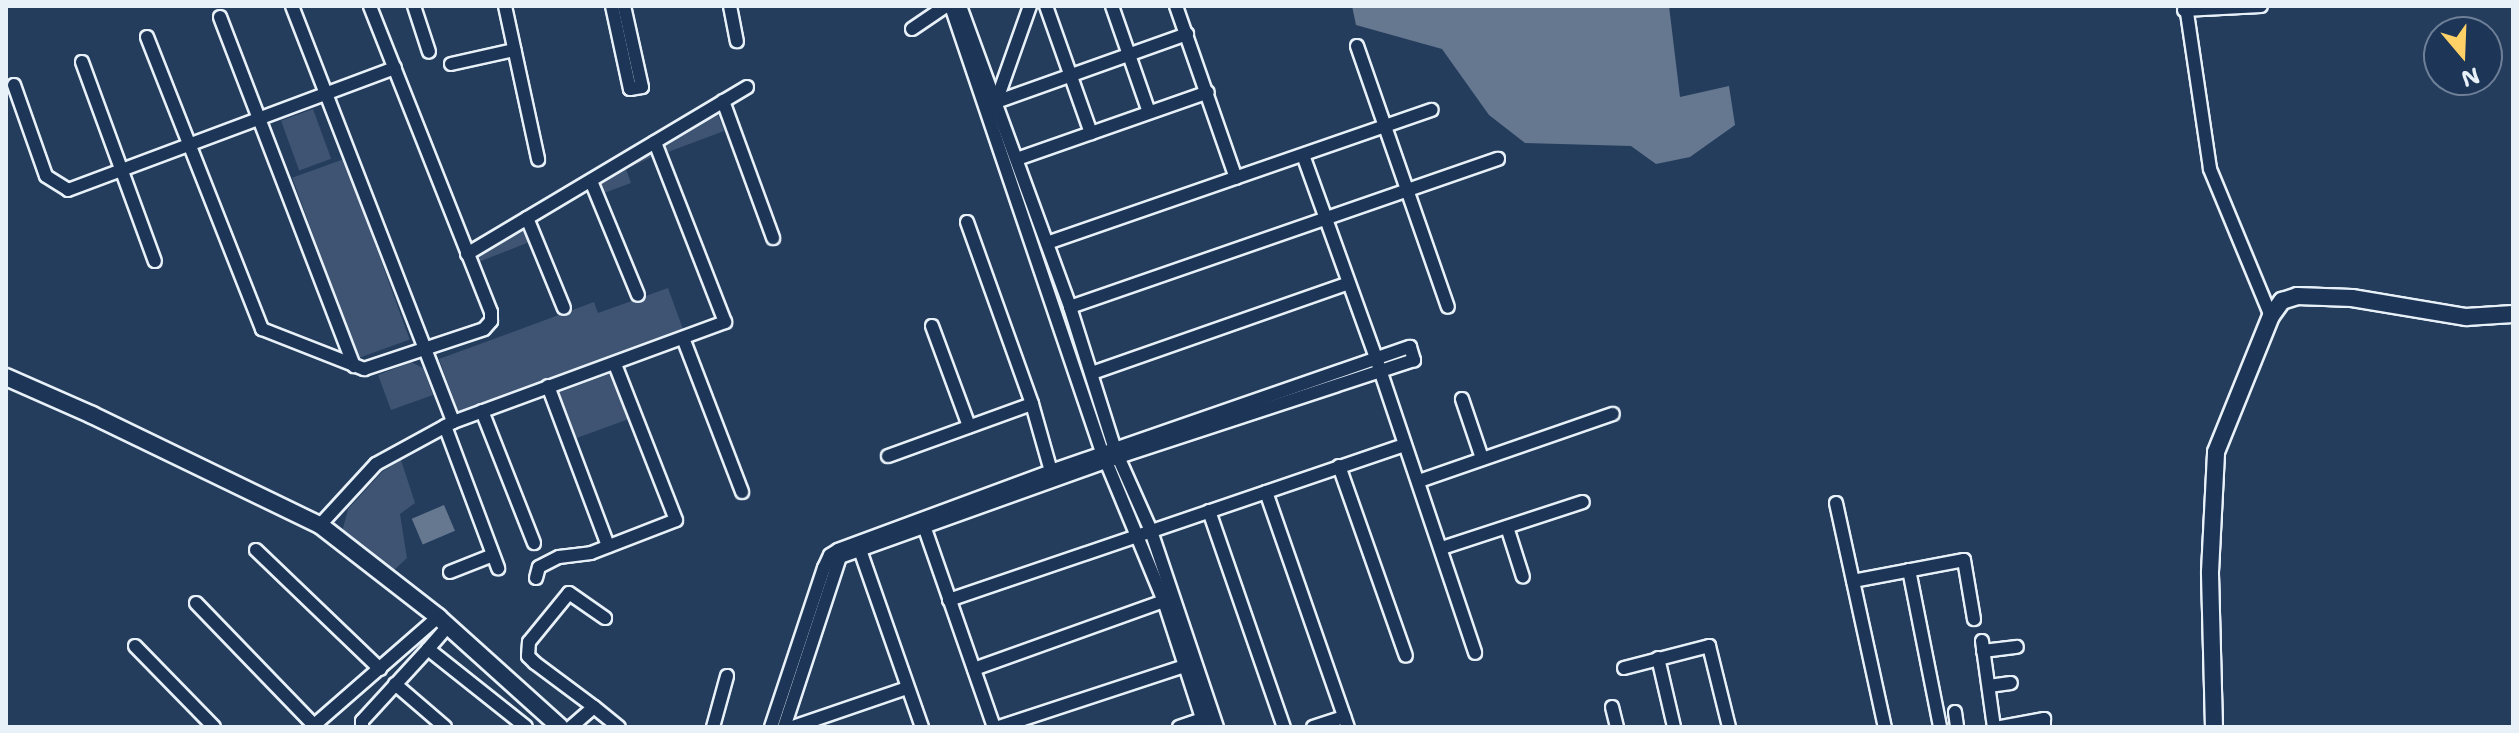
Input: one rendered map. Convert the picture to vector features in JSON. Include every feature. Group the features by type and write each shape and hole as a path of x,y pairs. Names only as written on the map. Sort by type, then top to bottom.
{"main road":[{"path":"2214,727 2210,572 2216,452 2271,316 2282,301 2297,296 2352,298 2466,317 2513,314"},
{"path":"6,377 320,525 443,621 560,727"}],"street":[{"path":"292,6 424,349 498,568"},
{"path":"147,37 262,329 364,369 484,329 491,321 491,312 370,6"},
{"path":"414,6 429,52"},
{"path":"505,6 538,159"},
{"path":"612,6 630,89 642,87 624,6"},
{"path":"730,6 737,41"},
{"path":"912,29 949,6 1111,456 1145,534 1217,727"},
{"path":"960,6 1070,307 1092,373 1111,456"},
{"path":"996,102 1030,6"},
{"path":"1046,6 1091,133"},
{"path":"1112,6 1149,112"},
{"path":"1176,6 1236,178"},
{"path":"2261,6 2185,8 2210,169 2271,316"},
{"path":"220,17 354,366"},
{"path":"996,102 1187,34"},
{"path":"1357,46 1448,307"},
{"path":"451,64 514,50"},
{"path":"82,62 155,261"},
{"path":"14,85 46,176 68,190 395,68"},
{"path":"467,254 747,87"},
{"path":"1017,159 1208,92"},
{"path":"723,101 773,238"},
{"path":"1047,243 1432,110"},
{"path":"320,525 376,464 449,424 725,322 655,142"},
{"path":"1303,155 1419,481 1475,653"},
{"path":"1070,307 1498,159"},
{"path":"591,181 638,295"},
{"path":"527,218 564,308"},
{"path":"967,222 1032,404 1051,471"},
{"path":"1092,373 1349,283"},
{"path":"932,326 969,426"},
{"path":"683,338 742,492"},
{"path":"536,578 539,567 559,557 591,553 676,520 615,364"},
{"path":"784,727 840,557 1111,456 1378,364"},
{"path":"548,386 608,546"},
{"path":"1462,399 1482,458"},
{"path":"888,456 1032,404"},
{"path":"482,411 534,543"},
{"path":"1419,481 1613,414"},
{"path":"949,600 1404,445"},
{"path":"771,727 830,555 1051,471 1111,456"},
{"path":"1339,466 1406,656"},
{"path":"1266,492 1346,722 1313,727"},
{"path":"1442,548 1583,502"},
{"path":"1836,503 1885,727"},
{"path":"1209,511 1284,727"},
{"path":"924,526 996,727 1184,666"},
{"path":"1507,527 1523,577"},
{"path":"1145,534 1204,723 1179,727"},
{"path":"256,550 380,669"},
{"path":"860,550 922,727"},
{"path":"450,572 493,555"},
{"path":"1853,581 1964,560 1974,619"},
{"path":"1909,570 1940,727"},
{"path":"605,618 569,593 529,642 527,651 535,663 619,727"},
{"path":"974,669 1164,601"},
{"path":"196,603 313,726 443,621"},
{"path":"362,727 362,721 428,649 443,621"},
{"path":"135,646 214,727"},
{"path":"1624,668 1709,646 1729,727"},
{"path":"1994,727 1982,646 2017,647"},
{"path":"428,649 526,727"},
{"path":"1658,658 1674,727"},
{"path":"713,727 727,676"},
{"path":"1989,686 2011,683"},
{"path":"395,684 445,727"},
{"path":"793,727 907,688"},
{"path":"571,727 594,707"},
{"path":"1612,707 1617,727"},
{"path":"1955,712 1957,727"},
{"path":"2001,727 2044,719 2044,727"}],"shaded area":[{"path":"1352,6 1669,6 1680,97 1729,86 1735,125 1690,157 1656,164 1631,146 1525,143 1489,115 1442,49 1356,25"},
{"path":"313,109 331,159 299,170 281,121"},
{"path":"717,111 724,131 668,152 663,140"},
{"path":"652,149 654,156 626,169 631,183 604,193 600,181"},
{"path":"344,159 410,339 358,358 292,178"},
{"path":"524,224 532,241 476,263 473,256"},
{"path":"668,288 684,332 459,414 439,359 594,302 598,313"},
{"path":"411,362 423,368 433,395 391,410 378,375"},
{"path":"612,373 629,419 573,439 557,393"},
{"path":"401,460 415,503 400,514 407,558 393,571 341,536 348,509 383,471"},
{"path":"444,505 455,531 423,544 412,519"}]}
